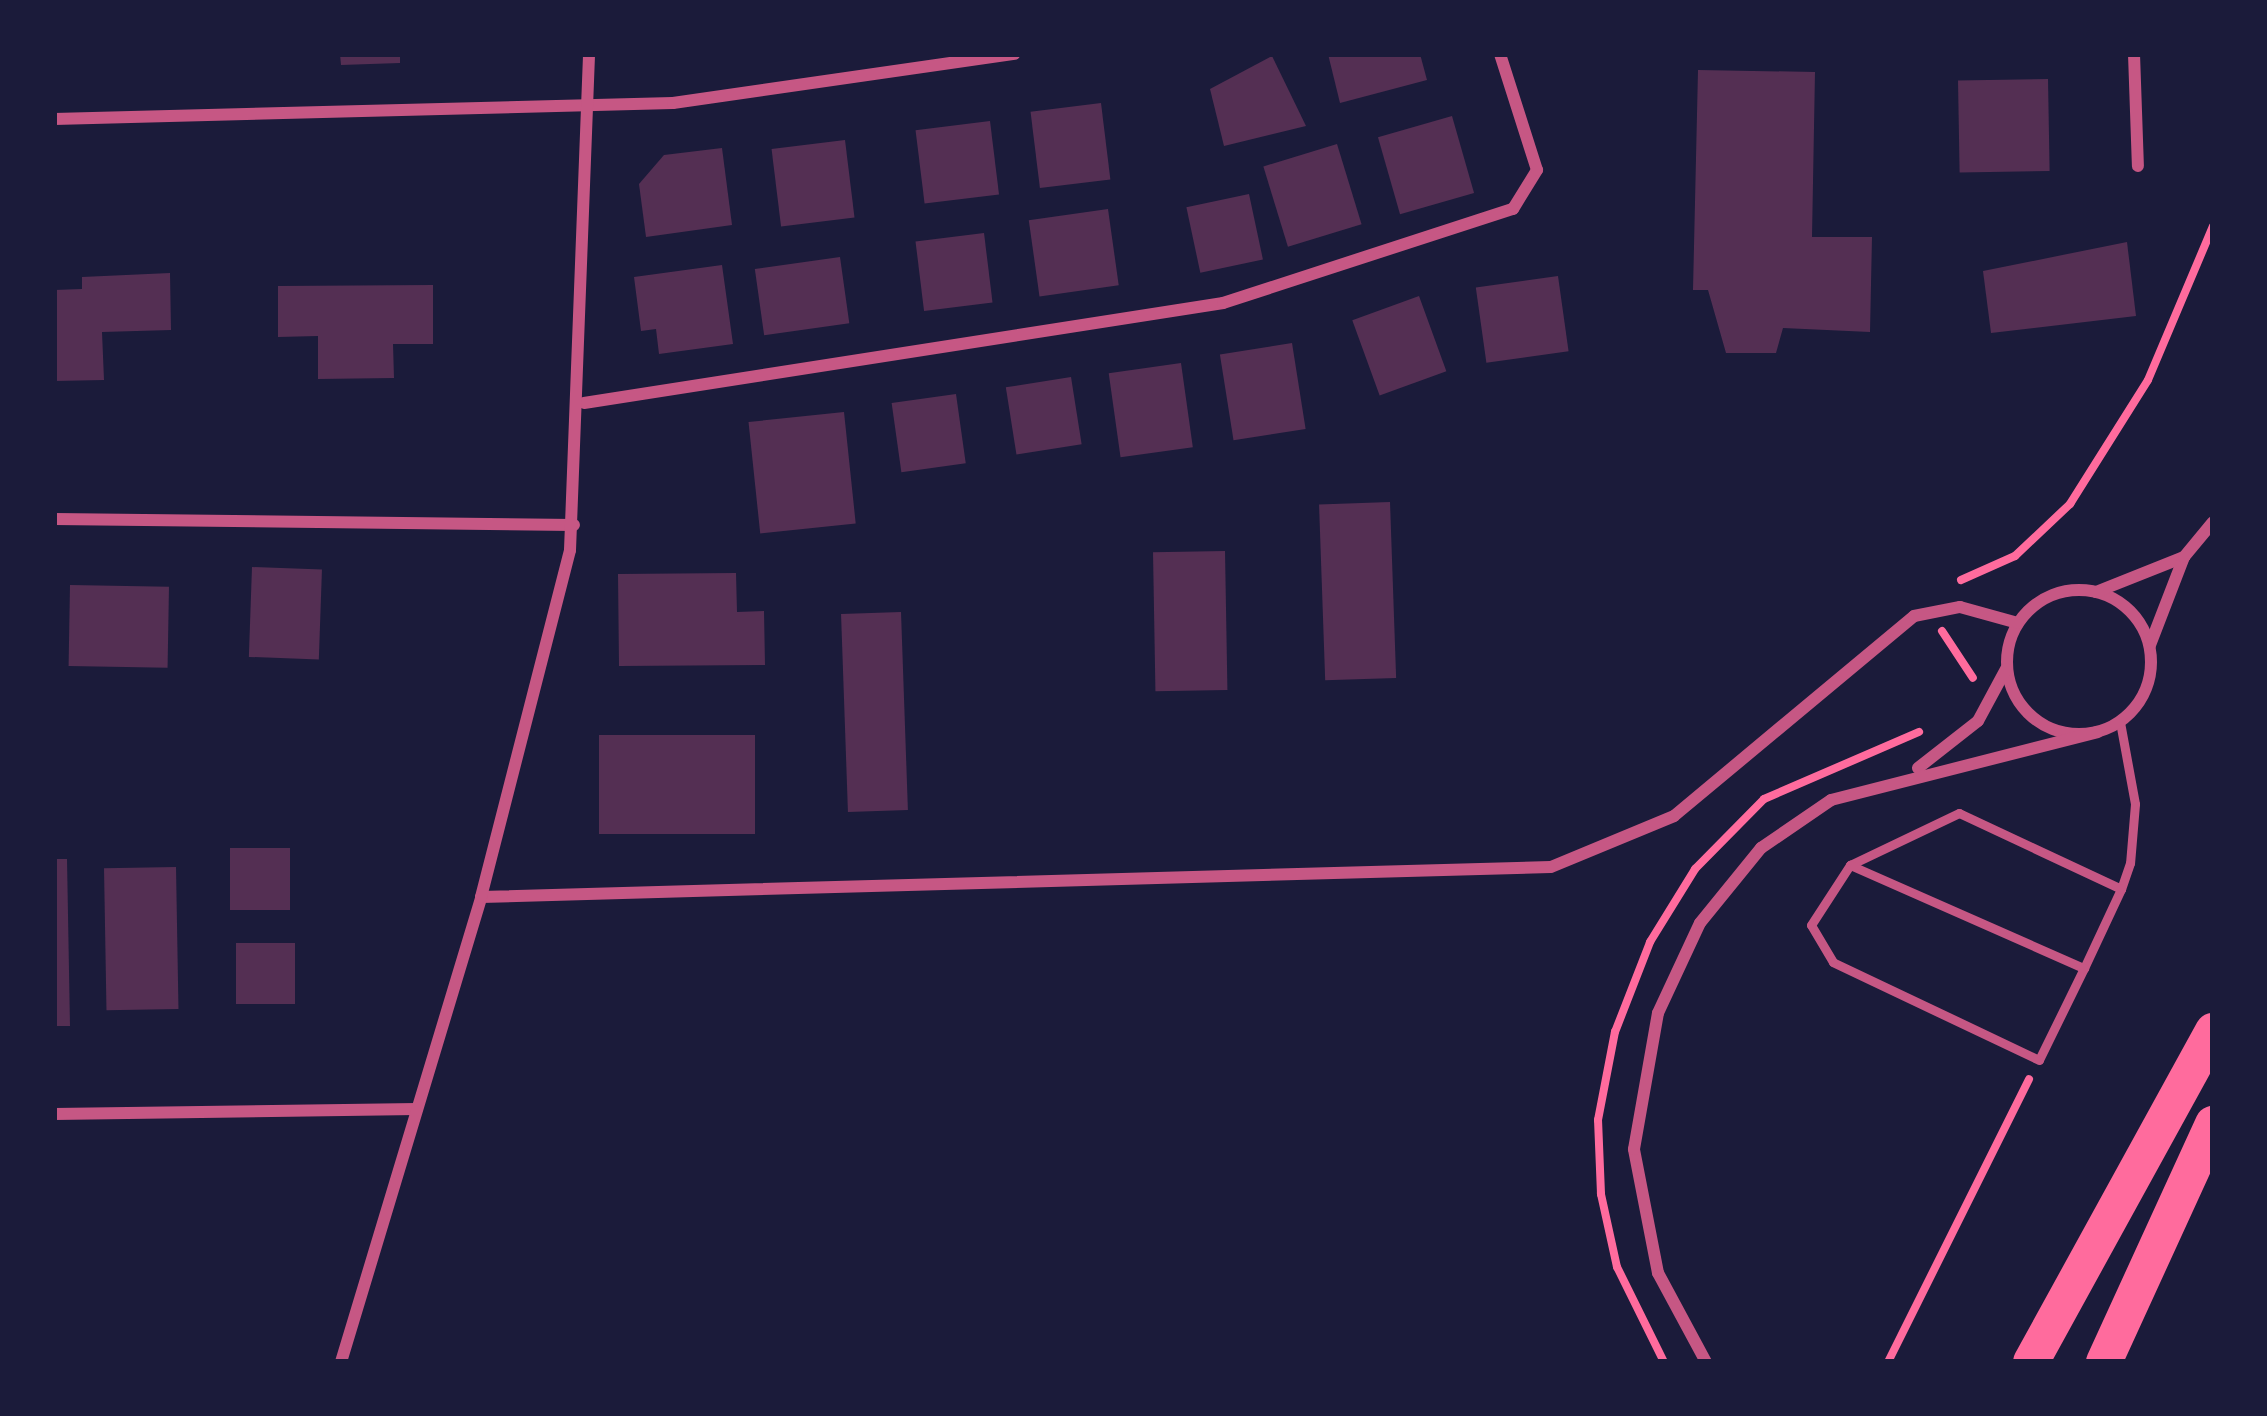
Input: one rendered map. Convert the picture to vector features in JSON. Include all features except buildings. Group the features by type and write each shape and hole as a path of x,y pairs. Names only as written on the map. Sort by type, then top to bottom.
{"highway":[{"path":"2031,1362 2213,1031"},
{"path":"2104,1362 2213,1124"}],"street":[{"path":"341,1362 481,897 574,525 584,403 589,54"},
{"path":"54,119 588,105 1014,54"},
{"path":"584,403 1223,303 1513,209 1537,170 1500,54"},
{"path":"2134,54 2138,166"},
{"path":"54,519 574,525"},
{"path":"1706,1362 1664,1290 1640,1215 1635,1124 1658,1012 1700,922 1761,848 1831,800 1912,772 2097,732 2120,722 2146,688 2150,645 2184,557 2213,522"},
{"path":"1912,772 1978,721 2006,668 2018,622 2052,595 2096,592 2184,557"},
{"path":"2096,592 2139,621 2150,645"},
{"path":"481,897 1551,868 1656,828 1936,608 2018,622"},
{"path":"2006,668 2037,720 2097,732"},
{"path":"54,1114 417,1109"}],"lane":[{"path":"2120,722 2136,822 2121,889 2039,1060 1823,954 1816,904 1850,865 1959,813 2121,889"},
{"path":"1850,865 2084,968"}],"path":[{"path":"1975,686 1936,608 2070,505 2148,380 2213,226"},
{"path":"1664,1362 1617,1268 1600,1194 1598,1120 1615,1032 1650,942 1695,868 1764,799 1936,725"},
{"path":"1888,1362 2039,1060"}]}
